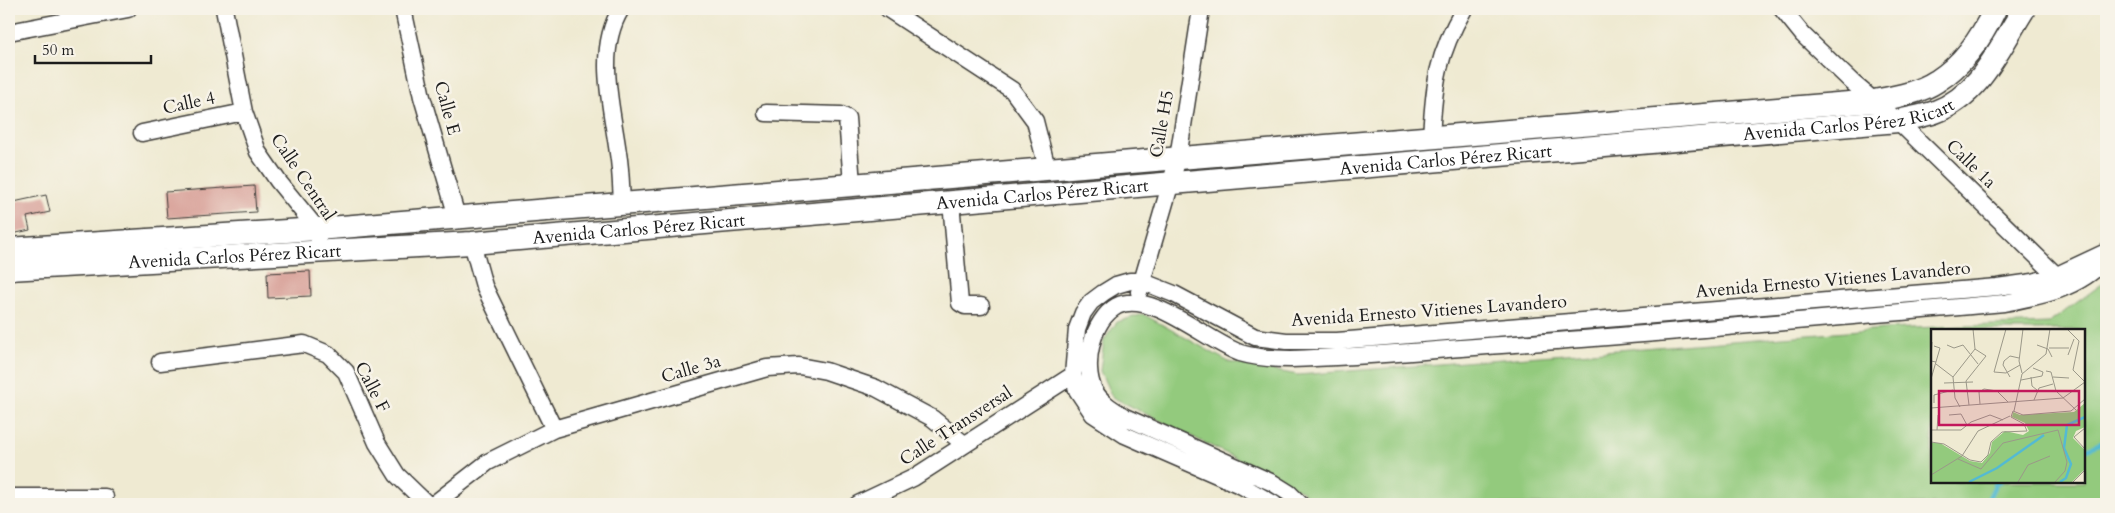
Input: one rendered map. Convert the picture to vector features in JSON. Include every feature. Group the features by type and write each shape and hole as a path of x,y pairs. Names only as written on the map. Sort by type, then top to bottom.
{"main road":[{"name":"Avenida Carlos Pérez Ricart","path":"9,249 317,229 1874,100 1898,96 1937,82 1974,46 1986,30 1995,9"},
{"name":"Avenida Carlos Pérez Ricart","path":"9,269 472,243 1898,121 1936,112 1962,97 1980,80 1997,56 2024,9"}],"street":[{"path":"9,32 128,9"},
{"name":"Calle Central","path":"224,9 244,112 258,152 278,181 317,229 320,252"},
{"name":"Calle E","path":"403,9 422,97 457,217"},
{"path":"621,9 614,21 608,53 608,85 618,154 622,204"},
{"path":"888,9 1012,90 1035,121 1047,168"},
{"name":"Calle H5","path":"1138,302 1141,281 1178,158 1201,9"},
{"path":"1431,136 1436,74 1450,35 1464,9"},
{"name":"Calle 1a","path":"1782,9 1803,35 1898,121 2063,281"},
{"name":"Calle 4","path":"142,133 244,112"},
{"path":"766,113 841,115 847,118 852,184"},
{"path":"951,202 960,303 965,306 981,306"},
{"path":"472,243 484,286 554,428"},
{"name":"Avenida Ernesto Vitienes Lavandero","path":"1138,302 1156,306 1212,340 1238,352 1256,357 1276,359 1388,354 2004,303 2045,296 2063,281 2106,252"},
{"name":"Avenida Ernesto Vitienes Lavandero","path":"1141,281 1174,294 1254,338 1308,342 1387,338 1988,288 2033,282 2063,281 2096,271 2106,259"},
{"path":"1141,281 1130,281 1116,285 1091,302 1083,313 1077,329 1073,375 1077,390 1125,435 1242,486 1274,504"},
{"path":"1099,409 1089,370 1090,349 1106,315 1118,306 1138,302"},
{"name":"Calle F","path":"160,362 304,344 328,354 346,372 377,443 397,475 427,504"},
{"name":"Calle 3a","path":"434,504 488,462 554,428 767,368 799,366 826,371 892,395 932,418 964,444"},
{"name":"Calle Transversal","path":"858,504 913,478 1073,375"},
{"path":"1099,409 1125,418 1273,483 1289,493 1300,504"},
{"path":"9,497 104,497"}],"green space":[{"path":"2106,281 2106,504 1316,504 1302,491 1112,397 1100,371 1104,340 1117,322 1143,314 1229,362 1298,375 1885,329 2049,323"}],"building":[{"path":"254,186 256,212 167,218 165,192"},
{"path":"46,195 50,212 27,217 30,230 12,234 9,219 9,203"},
{"path":"310,271 311,296 268,298 267,273"}],"waterway":[{"path":"2085,450 2106,441"},
{"path":"1986,504 1996,483"}]}
